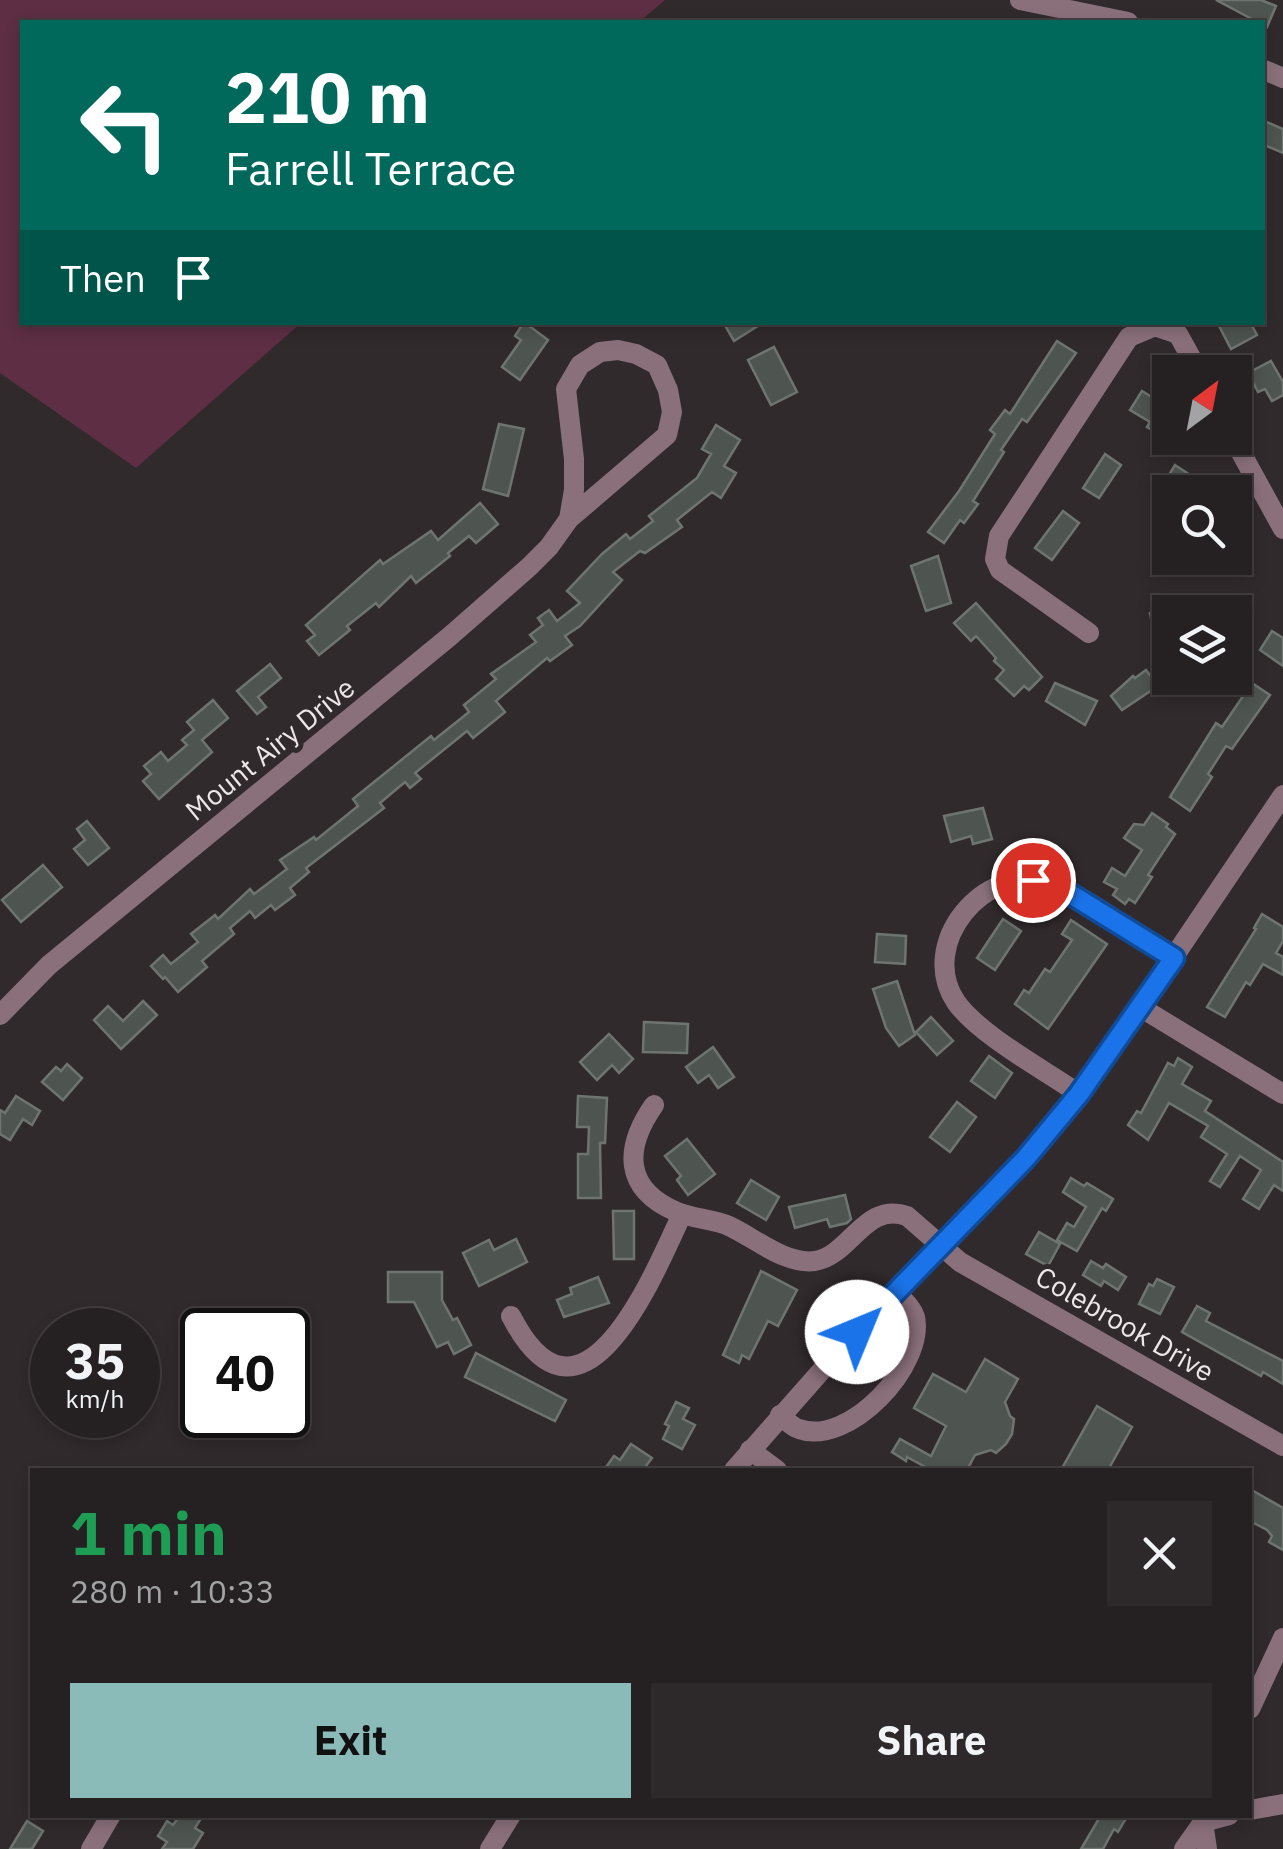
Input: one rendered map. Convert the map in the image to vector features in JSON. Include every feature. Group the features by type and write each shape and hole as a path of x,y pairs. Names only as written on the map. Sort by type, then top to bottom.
{"street":[{"path":"1022,1 1118,20"},
{"path":"1090,633 1000,570 995,547 1130,337 1155,326 1178,334 1190,355"},
{"name":"Mount Airy Drive","path":"0,1015 49,965 516,579 549,547 568,519 667,434 672,412 668,390 657,365 636,354 600,352 580,365 566,389 574,459 574,490 568,519"},
{"path":"1242,455 1283,530"},
{"path":"736,1468 780,1415 1026,1158 1079,1094 1283,796"},
{"path":"1079,1094 978,1024 955,1000 949,987 946,955 962,913 993,887 1020,879 1033,880 1064,890 1174,958"},
{"path":"1140,1008 1283,1094"},
{"path":"511,1316 528,1344 547,1360 567,1367 587,1363 603,1349 650,1285 682,1214 650,1194 635,1170 632,1144 654,1105"},
{"name":"Colebrook Drive","path":"682,1214 729,1226 802,1261 824,1258 865,1224 888,1213 907,1216 960,1262 1283,1446"},
{"path":"780,1415 799,1430 815,1432 842,1426 882,1398 906,1359 916,1324 914,1311 896,1292"},
{"path":"750,1450 774,1468"},
{"path":"1252,1705 1283,1638"},
{"path":"1252,1810 1283,1804"},
{"path":"91,1849 109,1818"},
{"path":"490,1849 509,1818"},
{"path":"1184,1849 1205,1819"},
{"path":"1205,1819 1207,1849"}],"shaded area":[{"path":"0,0 665,0 641,20 20,20 20,325 299,325 136,468 0,373"}],"building":[{"path":"1216,0 1261,0 1276,6 1267,27 1265,20 1254,20"},
{"path":"1265,121 1283,129 1283,153 1265,145"},
{"path":"522,325 528,325 548,340 520,380 502,367 521,340 515,336"},
{"path":"725,325 759,325 734,341"},
{"path":"1219,325 1252,325 1257,335 1231,349"},
{"path":"1057,341 1076,353 1027,422 1022,419 973,501 978,504 964,523 960,520 944,543 928,532 995,434 990,430 1005,410 1010,414"},
{"path":"774,347 797,392 771,405 748,360"},
{"path":"1271,361 1283,382 1283,395 1272,401 1265,389 1258,392 1252,371"},
{"path":"1142,391 1152,397 1152,430 1147,427 1150,422 1130,410"},
{"path":"499,424 524,429 508,496 483,489"},
{"path":"716,425 740,440 724,466 736,473 721,498 712,492 677,520 682,527 613,572 622,580 580,626 565,636 572,645 550,661 547,658 496,701 505,712 473,738 467,731 415,773 421,779 410,788 405,782 380,803 384,808 306,868 309,872 290,888 295,895 275,910 271,905 255,918 250,911 230,928 234,934 202,961 207,967 178,992 163,979 151,966 163,955 171,964 198,942 191,934 215,915 218,919 250,889 254,894 287,869 280,860 314,837 316,840 358,806 353,799 431,736 434,740 469,712 464,705 496,679 491,674 536,642 530,635 543,625 538,618 549,610 557,621 580,603 567,591 602,554 626,534 630,539 653,521 649,516 697,478 711,454 702,449"},
{"path":"1105,454 1121,465 1099,498 1083,488"},
{"path":"1175,465 1190,475 1169,475"},
{"path":"480,503 498,524 476,543 469,536 416,583 411,576 379,607 376,603 347,626 350,630 319,655 307,641 315,635 306,625 380,560 383,564 431,531 438,540"},
{"path":"1063,511 1079,523 1052,560 1035,548"},
{"path":"938,556 951,603 926,611 911,566"},
{"path":"976,603 1042,677 1029,690 1024,686 1014,696 996,679 1004,670 994,661 996,658 976,636 971,641 954,623"},
{"path":"1272,631 1283,638 1283,666 1260,650"},
{"path":"270,664 281,678 258,697 266,707 257,714 237,691"},
{"path":"1146,670 1152,678 1152,690 1122,710 1111,696"},
{"path":"1055,683 1097,701 1085,725 1046,701"},
{"path":"1252,683 1270,695 1232,749 1226,746 1190,811 1170,797 1216,723 1222,727 1244,695 1252,695"},
{"path":"213,700 228,718 202,740 212,752 159,799 143,781 151,774 144,766 161,752 168,761 187,745 182,740 194,730 187,722"},
{"path":"983,808 992,839 973,844 971,836 951,842 944,816"},
{"path":"1152,813 1175,834 1135,903 1129,899 1125,904 1113,895 1117,889 1104,882 1112,868 1125,876 1142,850 1124,838 1134,824 1144,825"},
{"path":"87,821 109,848 88,865 74,849 85,840 77,829"},
{"path":"43,865 62,887 21,922 2,900"},
{"path":"1262,914 1283,927 1283,941 1276,953 1283,957 1283,975 1263,964 1250,985 1246,982 1225,1017 1207,1007"},
{"path":"1003,919 1021,931 995,970 977,958"},
{"path":"1071,920 1107,944 1048,1029 1015,1004 1024,990 1029,993 1045,969 1050,972 1072,940 1062,934"},
{"path":"877,934 906,936 905,964 875,962"},
{"path":"897,981 915,1035 899,1046 886,1028 873,989"},
{"path":"143,1001 157,1015 121,1049 94,1020 108,1006 123,1021"},
{"path":"931,1017 953,1041 937,1055 916,1032"},
{"path":"644,1022 688,1024 687,1053 643,1052"},
{"path":"609,1034 633,1059 619,1073 612,1065 597,1080 580,1062"},
{"path":"713,1047 734,1077 718,1088 709,1075 698,1083 686,1067"},
{"path":"989,1056 1012,1073 995,1098 971,1081"},
{"path":"1178,1058 1192,1067 1182,1084 1211,1101 1205,1111 1283,1162 1283,1191 1274,1185 1259,1209 1243,1199 1261,1170 1240,1156 1220,1187 1210,1181 1227,1154 1201,1137 1208,1126 1169,1103 1148,1140 1128,1125 1137,1111 1141,1113 1168,1063 1174,1066"},
{"path":"67,1064 82,1078 63,1100 42,1082 56,1067 61,1071"},
{"path":"16,1096 40,1111 32,1125 23,1119 10,1140 0,1134 0,1110 5,1113"},
{"path":"578,1096 607,1098 605,1143 600,1143 601,1198 578,1198 578,1154 588,1154 589,1127 577,1127"},
{"path":"957,1102 976,1117 950,1152 930,1137"},
{"path":"687,1139 715,1174 688,1195 677,1180 681,1176 665,1156"},
{"path":"1071,1178 1113,1199 1106,1211 1102,1208 1077,1251 1057,1240 1067,1223 1074,1227 1086,1207 1063,1192"},
{"path":"751,1180 779,1197 766,1220 737,1203"},
{"path":"845,1195 851,1219 847,1223 830,1227 827,1219 795,1228 789,1207"},
{"path":"613,1211 634,1211 634,1259 614,1259"},
{"path":"1039,1232 1060,1244 1048,1266 1026,1254"},
{"path":"516,1239 527,1262 479,1286 463,1253 489,1240 494,1250"},
{"path":"1091,1261 1103,1268 1106,1264 1126,1277 1118,1290 1104,1281 1101,1286 1083,1275"},
{"path":"761,1271 797,1290 778,1326 768,1321 749,1359 742,1355 739,1363 723,1355"},
{"path":"388,1272 442,1272 442,1300 471,1345 454,1354 448,1342 437,1347 414,1302 388,1302"},
{"path":"598,1277 609,1303 564,1317 557,1300 572,1294 570,1288"},
{"path":"1157,1279 1174,1287 1160,1314 1139,1304 1149,1284 1153,1286"},
{"path":"1197,1306 1210,1313 1206,1321 1283,1361 1283,1384 1182,1332"},
{"path":"476,1353 566,1400 555,1421 465,1377"},
{"path":"985,1359 1018,1379 1005,1402 1014,1419 1012,1434 996,1453 991,1450 975,1455 968,1468 927,1468 892,1452 900,1439 931,1456 946,1426 914,1408 933,1374 966,1392"},
{"path":"676,1402 689,1408 683,1419 695,1425 682,1449 663,1439 669,1426 665,1424"},
{"path":"1097,1406 1132,1427 1109,1468 1062,1468"},
{"path":"631,1444 652,1458 644,1468 605,1468 614,1456 620,1460"},
{"path":"1252,1490 1283,1508 1283,1550 1269,1542 1272,1536 1252,1522"},
{"path":"178,1818 201,1818 195,1828 203,1833 193,1849 162,1849 167,1842 158,1836 167,1821 173,1825"},
{"path":"1099,1818 1126,1818 1118,1832 1114,1829 1103,1849 1081,1849"},
{"path":"27,1821 43,1831 32,1849 10,1849"}],"route":[{"path":"857,1332 1026,1158 1079,1094 1174,958 1064,890 1033,880"}]}
